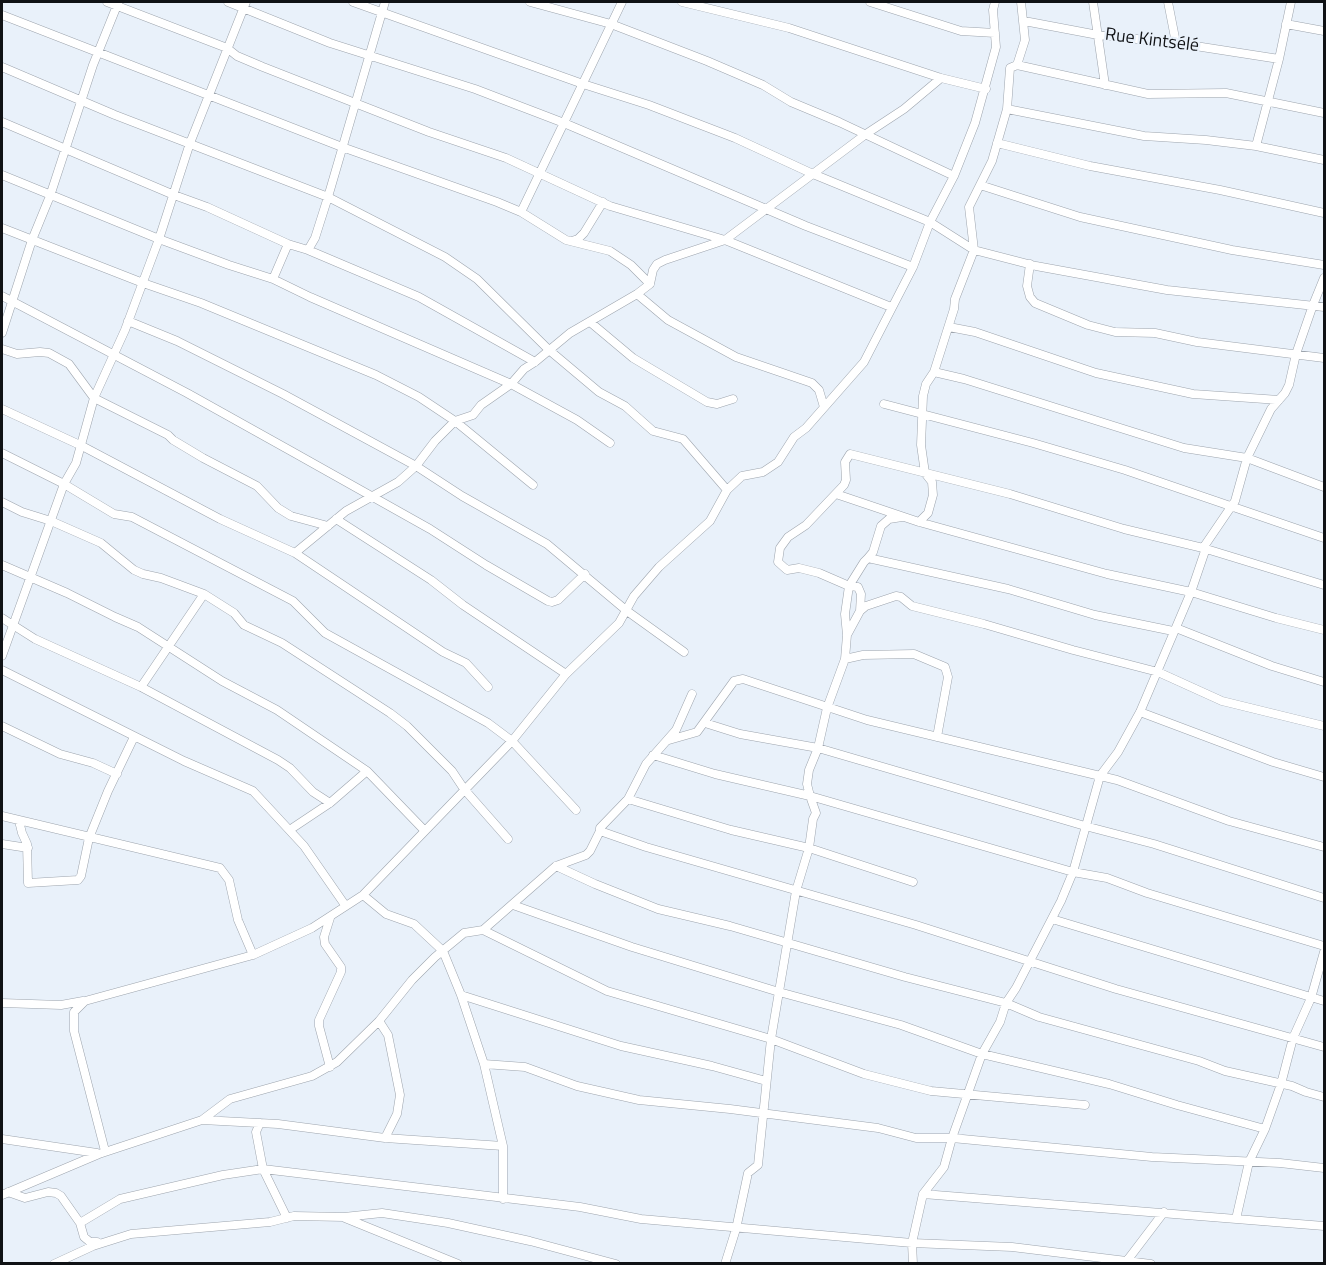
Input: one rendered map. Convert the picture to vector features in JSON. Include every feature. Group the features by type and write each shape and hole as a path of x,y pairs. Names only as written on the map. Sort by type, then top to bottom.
{"street":[{"path":"107,2 118,3 227,48 237,56 429,132 506,158 603,202 725,240 891,307"},
{"path":"228,2 245,5 330,43 475,89 564,123 767,209 913,267"},
{"path":"353,2 703,126 930,222 974,250 1030,264 1167,290 1324,307"},
{"path":"308,250 315,238 328,197 385,2"},
{"path":"530,2 611,24 707,61 763,85 790,102 866,134 954,176"},
{"path":"521,212 622,2"},
{"path":"682,2 789,28 941,78 986,89"},
{"path":"870,2 961,31 995,33"},
{"path":"2,1003 61,1005 84,1001 253,955 291,939 330,918 345,905 363,895 512,741 566,674 619,623 634,596 659,567 710,521 727,490 742,476 763,472 778,462 795,436 806,428 864,362 913,267 930,222 954,176 975,123 996,47 993,10 995,2"},
{"path":"1017,65 1024,40 1021,2"},
{"path":"1093,2 1105,86"},
{"path":"1168,2 1176,43"},
{"path":"1256,146 1280,59 1291,2"},
{"path":"2,333 32,240 50,196 118,3"},
{"path":"2,656 64,484 76,463 94,398 115,356 159,239 190,143 245,5"},
{"path":"2,15 342,147 521,212 561,238 610,251 631,265 650,284"},
{"name":"Rue Kintsélé","path":"1024,21 1098,35 1176,43 1280,59"},
{"path":"1286,24 1324,31"},
{"path":"920,522 928,513 933,495 932,482 925,473 921,441 921,413 926,384 934,372 949,327 955,299 974,250 968,213 970,201 992,160 1007,110 1008,71 1011,67 1017,65 1148,94 1226,93 1324,113"},
{"path":"2,67 328,197 445,257 477,279 549,350 599,392 625,406 653,431 682,439 727,490"},
{"path":"295,553 336,519 371,496 398,482 455,421 473,415 481,405 511,384 524,369 570,333 650,284 657,264 725,240 866,134 904,109 941,78"},
{"path":"1007,110 1143,136 1256,146 1324,160"},
{"path":"2,123 418,297 535,362"},
{"path":"997,143 1090,166 1220,190 1324,213"},
{"path":"2,175 159,239 273,279 511,384 577,420 610,443"},
{"path":"980,185 1080,217 1232,250 1324,265"},
{"path":"572,241 584,233 603,202"},
{"path":"2,228 264,328 376,375 418,397 455,421 533,485"},
{"path":"273,279 288,244"},
{"path":"1030,264 1027,286 1030,297 1035,303 1088,325 1115,332 1155,333 1197,342 1324,358"},
{"path":"913,1263 912,1244 923,1194 944,1167 982,1054 1000,1022 1006,1003 1061,901 1073,872 1100,776 1118,752 1140,712 1191,592 1205,551 1203,548 1235,501 1247,458 1271,409 1289,385 1296,354 1324,278"},
{"path":"637,294 668,320 736,357 812,382 819,390 824,406"},
{"path":"2,296 187,393 430,529 486,565 552,602 558,600 585,574"},
{"path":"128,321 177,341 416,465 462,496 547,544 627,611 684,651"},
{"path":"590,322 633,358 706,402 717,405 733,399"},
{"path":"949,327 975,332 1096,373 1193,394 1279,400"},
{"path":"2,349 18,354 49,353 69,364 94,398 168,435 203,458 257,486 278,508 291,516 328,526"},
{"path":"934,372 964,379 1184,448 1247,458 1324,487"},
{"path":"884,404 1113,466 1324,538"},
{"path":"2,409 82,446 220,519 295,553 443,652 466,663 488,687"},
{"path":"2,453 64,484 114,514 132,517 293,601 325,633 488,723 512,741 576,810"},
{"path":"860,611 858,587 849,586 803,569 787,570 778,562 780,548 788,537 806,525 836,494 846,480 845,462 850,454 1010,494 1124,529 1203,548 1324,585"},
{"path":"836,494 902,517 1107,574 1191,592 1324,630"},
{"path":"2,502 101,543 134,570 204,594 234,613 244,625 282,643 390,713 407,726 452,771 464,789 508,839"},
{"path":"725,1263 736,1229 748,1173 758,1165 771,1039 796,891 809,848 816,813 807,784 809,770 818,748 827,708 845,659 847,635 844,618 849,586 875,545 881,526 889,519 902,517"},
{"path":"336,519 431,580 462,605 566,674"},
{"path":"868,558 1008,589 1095,615 1175,630 1272,666 1324,682"},
{"path":"2,565 68,593 138,627 222,681 277,711 367,771 424,830"},
{"path":"141,687 204,594"},
{"path":"847,635 860,611 866,606 900,597 912,606 1158,672 1222,701 1324,726"},
{"path":"2,618 22,633 141,687 278,760 290,768 313,792 330,803"},
{"path":"845,659 863,655 914,654 945,667 948,677 937,737"},
{"path":"2,670 134,737 253,791 291,829 345,905"},
{"path":"669,740 697,732 720,698 734,681 740,678 867,720 1117,780 1229,821 1324,847"},
{"path":"5,1193 102,1152 202,1120 230,1099 302,1080 330,1066 347,1054 379,1021 414,977 464,933 483,930 556,866 586,855 600,828 628,799 640,773 676,730 692,694"},
{"path":"1140,712 1273,762 1324,777"},
{"path":"705,723 740,734 818,748 1154,844 1324,898"},
{"path":"2,726 60,754 93,763 117,774"},
{"path":"19,821 28,848 28,883 74,882 81,876 89,837 134,737"},
{"path":"653,755 715,774 810,796 1073,872 1107,879 1324,946"},
{"path":"291,829 330,803 367,771"},
{"path":"628,799 731,830 809,848 913,882"},
{"path":"2,816 220,868 229,880 238,920 253,955"},
{"path":"600,831 646,847 916,925 1116,989 1324,1047"},
{"path":"2,844 28,848"},
{"path":"556,866 658,909 730,926 787,944 1006,1003 1039,1017 1324,1097"},
{"path":"363,895 386,914 414,924 443,951 461,995 484,1064 503,1146 503,1199"},
{"path":"513,904 632,947 779,992 901,1025 982,1054 1109,1084 1265,1129"},
{"path":"330,918 324,938 325,944 341,967 319,1026 330,1066"},
{"path":"1052,919 1324,1001"},
{"path":"483,930 607,991 771,1039 864,1074 931,1091 1085,1105"},
{"path":"1236,1219 1249,1162 1265,1129 1281,1084 1293,1038 1311,998 1324,952"},
{"path":"461,995 621,1046 712,1066 766,1081"},
{"path":"84,1001 74,1012 74,1031 102,1152"},
{"path":"379,1021 388,1035 400,1095 397,1114 386,1138"},
{"path":"484,1064 525,1067 578,1086 639,1100 878,1128 916,1137 952,1138 1152,1157 1324,1168"},
{"path":"202,1120 260,1123 386,1138 503,1146"},
{"path":"260,1123 256,1132 263,1169 287,1218"},
{"path":"2,1139 102,1152"},
{"path":"80,1223 120,1199 223,1175 263,1169 580,1208 641,1219 912,1244 1012,1247 1126,1262 1151,1263"},
{"path":"5,1193 25,1198 48,1192 56,1193 61,1196 80,1223 84,1237 90,1242 102,1243"},
{"path":"923,1194 1324,1226"},
{"path":"1126,1262 1164,1212"},
{"path":"54,1263 131,1234 262,1223 294,1216 344,1217 382,1213 448,1223 530,1241 606,1263 616,1263"},
{"path":"344,1217 458,1263"}]}
